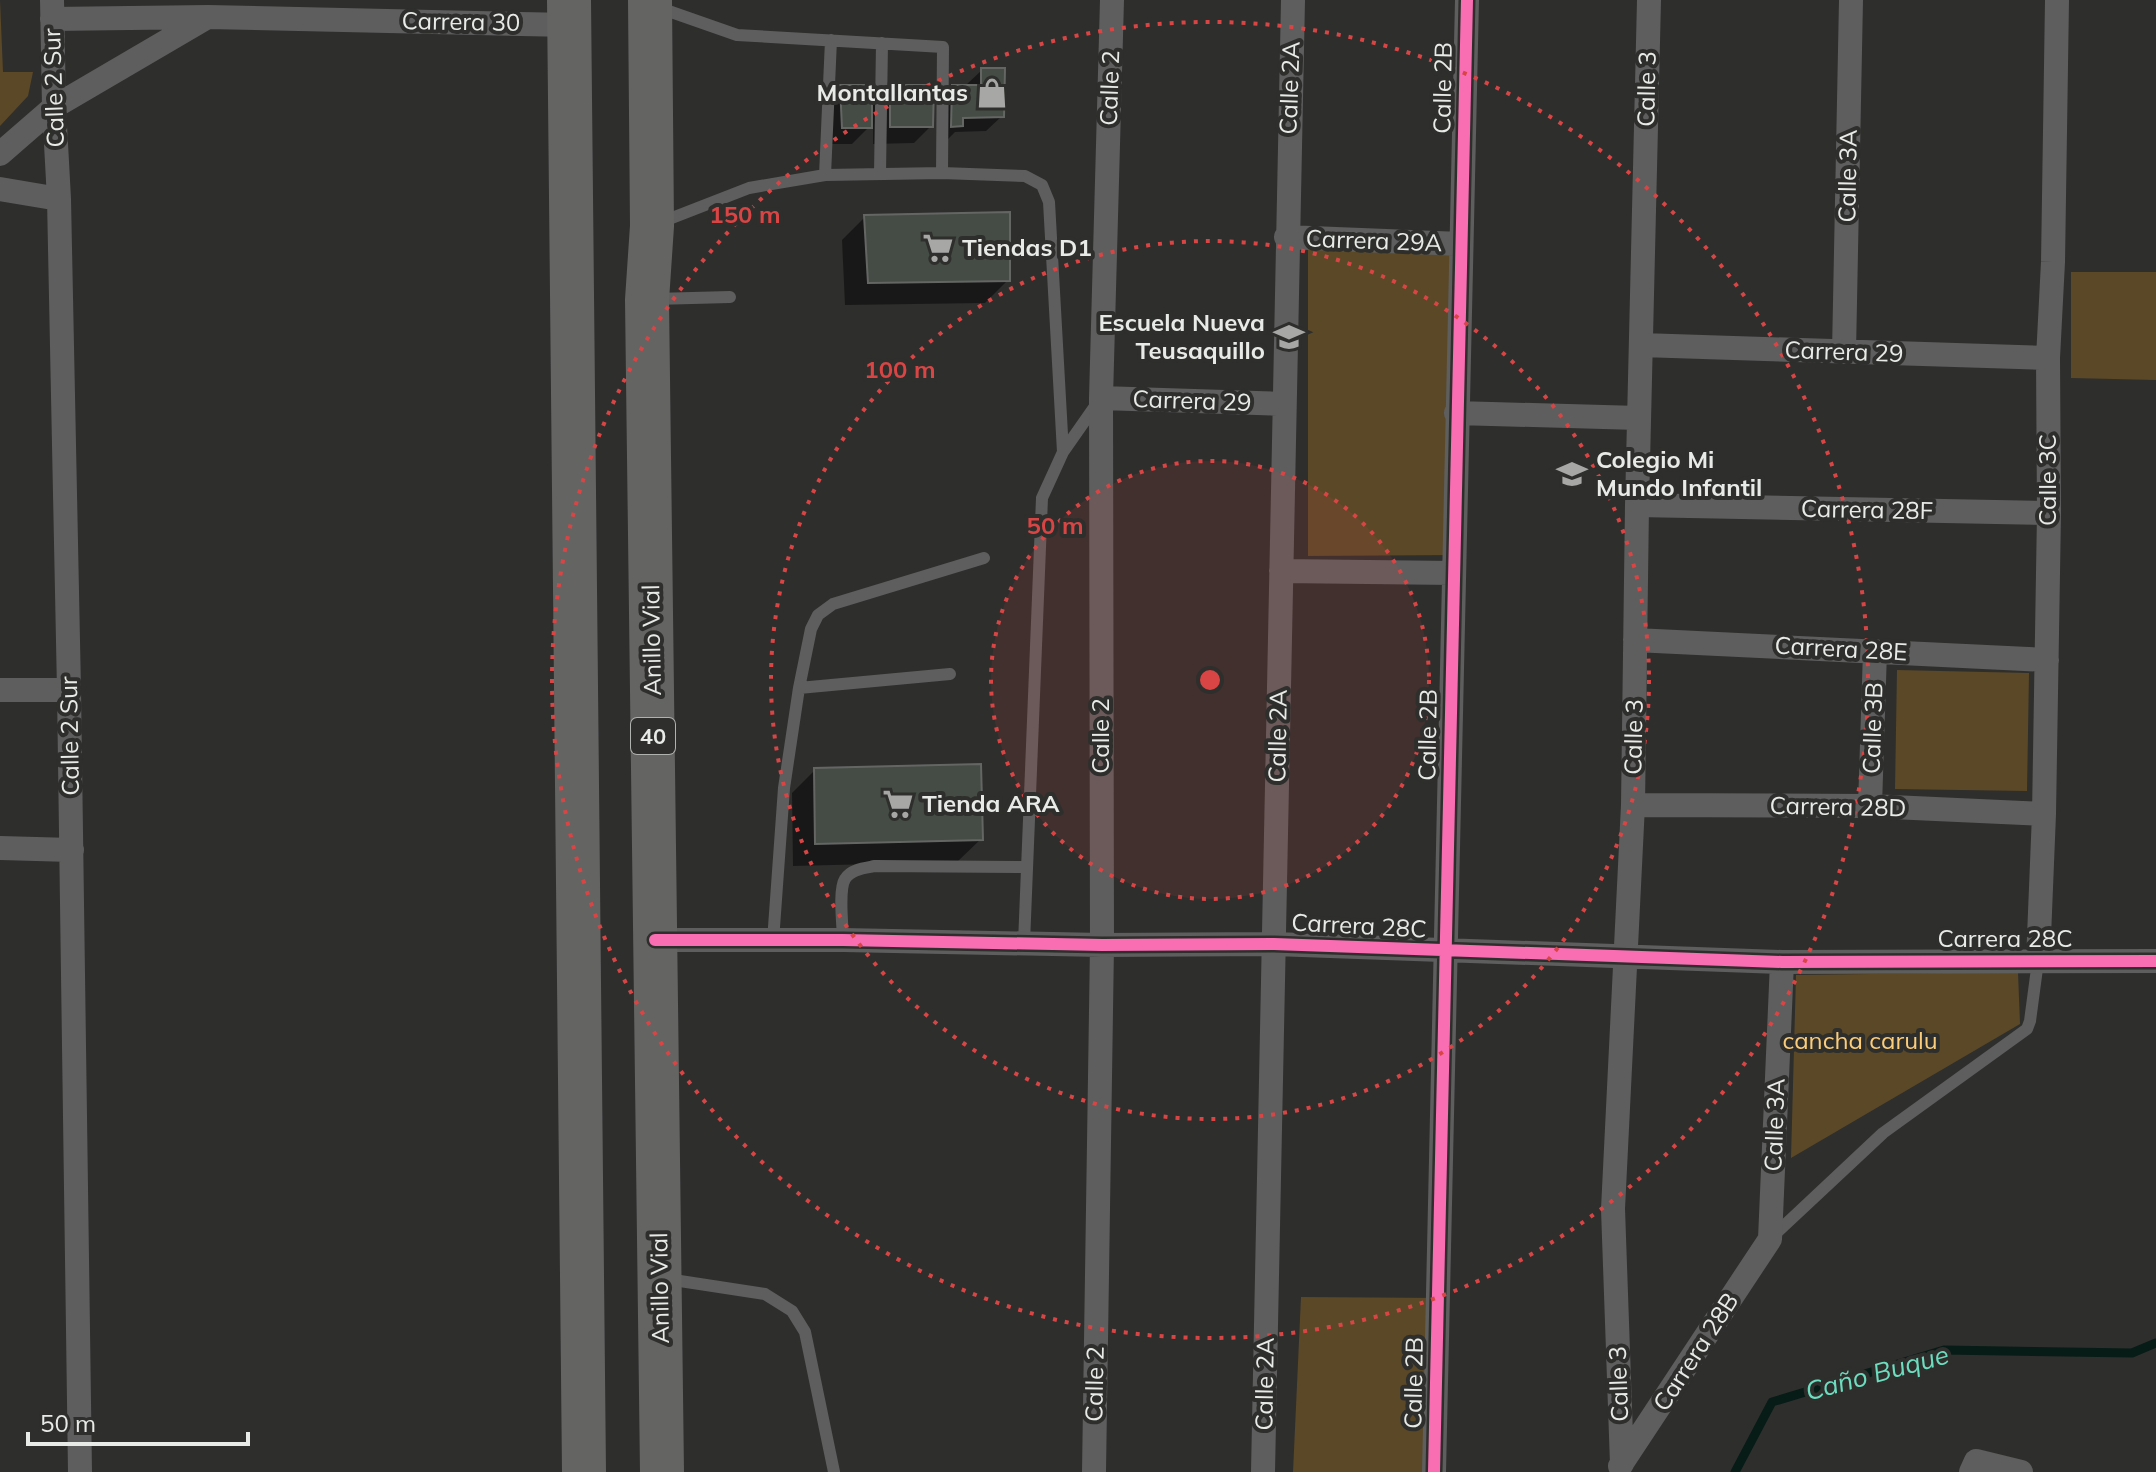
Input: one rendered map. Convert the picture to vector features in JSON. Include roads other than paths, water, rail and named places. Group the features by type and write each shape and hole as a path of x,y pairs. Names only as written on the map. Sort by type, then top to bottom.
{"highway":[{"name":"Anillo Vial","path":"650,2 652,226 647,300 662,1472"},
{"path":"570,12 584,1472"}],"street":[{"name":"Calle 2","path":"1094,1472 1102,945 1101,398 1112,0"},
{"name":"Calle 2A","path":"1263,1472 1293,0"},
{"name":"Calle 2B","path":"1434,1472 1467,0"},
{"name":"Calle 3","path":"1619,1468 1613,1209 1633,805 1649,0"},
{"name":"Calle 3A","path":"1844,352 1851,0"},
{"name":"Calle 3C","path":"2038,961 2044,814 2048,358 2053,262 2057,0"},
{"name":"Carrera 30","path":"52,10 208,17 570,12"},
{"name":"Calle 2 Sur","path":"52,10 69,690 80,1472"},
{"path":"0,154 54,107 208,17"},
{"path":"0,189 59,199"},
{"name":"Carrera 29A","path":"1286,237 1461,244"},
{"name":"Carrera 29","path":"1641,345 2048,358"},
{"name":"Carrera 29","path":"1101,398 1284,404"},
{"path":"1456,413 1639,418"},
{"name":"Carrera 28F","path":"1637,505 2049,513"},
{"path":"1281,571 1454,573"},
{"name":"Carrera 28E","path":"1635,640 2047,660"},
{"name":"Calle 3B","path":"1870,806 1875,651"},
{"path":"0,690 69,690"},
{"name":"Carrera 28D","path":"1633,805 1870,806 2044,814"},
{"path":"0,848 72,850"},
{"name":"Carrera 28C","path":"655,940 1274,944 1782,962 2156,961"},
{"name":"Calle 3A","path":"1770,1239 1782,962"},
{"name":"Carrera 28B","path":"1619,1468 1770,1239"},
{"path":"1973,1466 2021,1472"}],"lane":[{"path":"650,2 737,35 943,47 942,173"},
{"path":"825,175 831,40"},
{"path":"880,174 882,43"},
{"path":"652,226 749,188 825,175 942,173 1025,176 1042,185 1049,202 1063,452"},
{"path":"647,300 730,297"},
{"path":"1024,943 1042,498 1063,452 1101,398"},
{"path":"773,941 784,788 799,688 811,629 818,615 833,604 984,558"},
{"path":"799,688 950,674"},
{"path":"843,940 842,888 845,879 853,872 875,866 1026,867"},
{"path":"1770,1239 1883,1133 2027,1029 2038,961"},
{"path":"660,1278 765,1294 792,1311 805,1332 834,1472"}],"waterway":[{"name":"Caño Buque","path":"1735,1472 1772,1402 1944,1350 2132,1353 2156,1343"}],"place":[{"name":"Montallantas","path":"992,93"},
{"name":"Tiendas D1","path":"938,248"},
{"name":"Escuela Nueva Teusaquillo","path":"1289,337"},
{"name":"Colegio Mi Mundo Infantil","path":"1572,474"},
{"name":"Tienda ARA","path":"898,804"}],"park label":[{"name":"cancha carulu","path":"1860,1041"}]}
